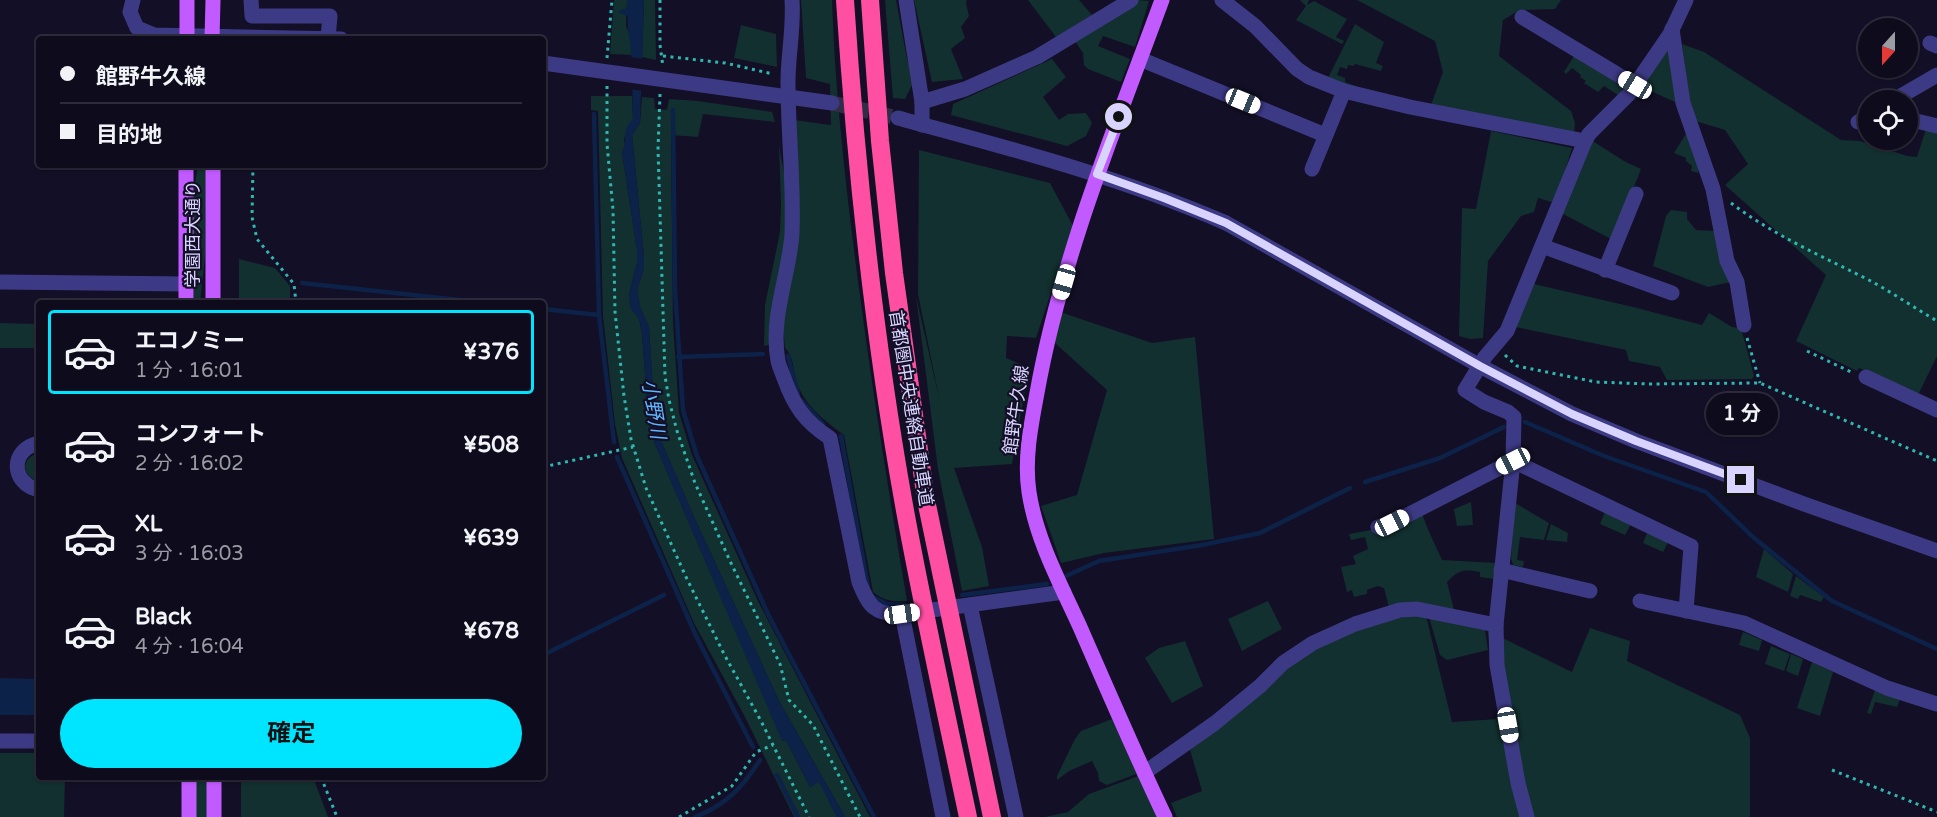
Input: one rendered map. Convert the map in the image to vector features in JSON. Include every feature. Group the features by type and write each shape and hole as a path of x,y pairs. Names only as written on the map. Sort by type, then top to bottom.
{"highway":[{"name":"首都圏中央連絡自動車道","path":"845,0 863,218 895,449 921,596 968,817"},
{"name":"首都圏中央連絡自動車道","path":"870,0 880,141 894,273 927,500 992,817"}],"main road":[{"path":"187,0 187,36"},
{"path":"213,0 213,36"},
{"name":"館野牛久線","path":"1162,0 1097,174 1070,263 1043,357 1027,465 1029,492 1041,540 1144,773 1166,817"},
{"name":"学園西大通り","path":"186,168 186,300"},
{"name":"学園西大通り","path":"213,168 213,300"},
{"path":"189,780 189,817"},
{"path":"214,780 214,817"}],"street":[{"path":"133,0 130,12 137,28 154,35 170,36"},
{"path":"252,0 252,16 330,16 334,36"},
{"path":"792,0 788,77 792,236 778,310 778,361 790,396 801,413 814,427 830,438 859,582 868,604 883,613 902,614 1064,592"},
{"path":"906,0 922,102 922,125"},
{"path":"922,102 965,89 1037,57 1131,0"},
{"path":"1222,0 1255,26 1309,77 1344,90 1410,107 1585,141"},
{"path":"1527,817 1518,783 1497,665 1496,624 1513,461 1514,417 1465,390 1507,331 1585,141 1589,134 1629,94 1672,29 1686,0"},
{"path":"1522,17 1635,85"},
{"path":"1672,29 1683,103 1713,189 1727,261 1737,282 1744,325"},
{"path":"1140,59 1325,135"},
{"path":"546,63 832,103"},
{"path":"1911,90 1937,75"},
{"path":"1312,169 1344,90"},
{"path":"898,118 1097,174 1226,223 1480,366 1572,414 1636,441 1937,551"},
{"path":"1918,121 1937,126"},
{"path":"1605,270 1636,194"},
{"path":"1542,246 1672,293"},
{"path":"0,282 186,284"},
{"path":"1866,377 1937,410"},
{"path":"36,443 20,454 17,468 23,482 36,489"},
{"path":"1378,526 1392,523 1513,461"},
{"path":"1513,461 1691,546 1686,611"},
{"path":"1501,570 1590,591"},
{"path":"1640,601 1744,623 1887,688 1937,704"},
{"path":"970,605 1016,817"},
{"path":"1144,773 1215,723 1260,686 1283,663 1313,643 1355,624 1400,610 1417,609 1496,624"},
{"path":"902,614 943,817"},
{"path":"0,741 36,741"}],"path":[{"path":"612,0 608,39 611,73 607,144 613,210 615,312 624,396 633,447 646,488 686,577 809,817"},
{"path":"660,0 660,45 663,56 659,79 658,149 665,376 669,400 695,483 780,664 789,700 813,725 860,817"},
{"path":"663,56 725,63 788,77"},
{"path":"253,168 252,218 257,239 294,284 296,300"},
{"path":"1713,189 1746,214 1792,243 1868,280 1937,321"},
{"path":"1744,325 1760,384"},
{"path":"1495,345 1517,366 1596,382 1760,384 1937,461"},
{"path":"1807,351 1854,374 1866,377"},
{"path":"546,466 633,447"},
{"path":"679,817 732,786 756,752 773,745"},
{"path":"1832,770 1937,812"},
{"path":"322,780 337,817"}],"green space":[{"path":"614,0 627,0 626,26 630,35 632,55 610,54"},
{"path":"644,0 655,0 656,60 642,57"},
{"path":"801,0 832,0 838,106 863,321 907,601 889,600 873,592 844,435 805,399 797,383 790,355 785,348 783,326 794,120 831,125 830,84 806,78"},
{"path":"885,0 896,0 907,59 914,81 905,99 893,98"},
{"path":"914,0 967,0 969,16 961,27 965,38 951,49 963,79 932,82"},
{"path":"1028,0 1079,0 1092,15 1056,37"},
{"path":"1137,0 1149,1 1135,47 1103,36 1098,46 1130,59 1121,82 1088,69 1084,65 1083,53 1075,41"},
{"path":"1300,0 1309,0 1307,5 1314,1 1347,19 1336,37 1344,41 1342,44 1296,20 1306,6"},
{"path":"1357,0 1561,0 1555,9 1520,10 1503,20 1499,56 1571,111 1575,123 1574,135 1431,105 1443,72 1435,41"},
{"path":"1355,24 1384,42 1376,63 1383,66 1381,71 1355,64 1354,66 1348,65 1347,69 1340,67 1337,75 1345,78 1345,82 1374,93 1327,80"},
{"path":"741,25 776,34 777,67 734,58"},
{"path":"1671,41 1677,103 1642,87"},
{"path":"1682,44 1704,52 1841,140 1858,141 1858,150 1888,150 1917,157 1926,129 1937,132 1937,356 1918,395 1859,368 1857,371 1796,341 1826,275 1725,185 1748,164 1725,130 1692,120"},
{"path":"1574,56 1625,86 1618,95 1604,86 1598,92 1584,83 1586,81 1572,68 1566,74 1564,72"},
{"path":"1052,59 1066,77 1043,97 1059,120 1068,114 1086,113 1092,123 1086,136 1067,146 951,115 953,104"},
{"path":"591,96 632,96 633,119 624,139 625,146 622,152 637,250 637,263 629,294 642,333 648,415 655,444 783,741 786,740 810,787 819,781 837,817 794,817 745,717 694,623 622,458 615,424 603,316 598,111 591,110"},
{"path":"642,97 654,98 655,109 667,110 669,99 772,112 775,122 703,114 698,137 671,135 673,322 679,413 692,455 757,599 870,817 845,817 779,701 662,443 654,407 649,327 640,307 637,290 644,269 644,257 632,135 640,123"},
{"path":"1491,131 1572,148 1555,203 1538,198 1534,212 1521,216 1488,261 1483,338 1470,339 1459,336 1462,208 1476,209"},
{"path":"1687,132 1700,166 1698,173 1691,171 1692,166 1686,158 1674,153"},
{"path":"1591,140 1641,169 1613,240 1561,213"},
{"path":"779,146 787,189 788,236 772,344 764,346 765,305 780,232"},
{"path":"919,150 1050,183 1073,226 1036,338 1007,336 1006,358 1029,368 1012,464 954,468 982,547 989,586 962,591 938,469 916,296 940,402 918,294"},
{"path":"198,168 206,168 205,256 200,300 194,300 192,202"},
{"path":"1671,210 1687,212 1687,219 1696,230 1715,231 1731,282 1708,287 1653,266 1666,216"},
{"path":"239,259 275,268 290,286 290,300 239,300"},
{"path":"1534,284 1702,325 1709,313 1732,327 1741,328 1754,376 1752,379 1667,380 1660,367 1629,361 1626,350 1516,327"},
{"path":"1060,312 1152,343 1195,337 1214,539 1104,553 1061,563 1041,506 1077,495 1107,390 1055,343"},
{"path":"0,323 36,324 36,348 0,348"},
{"path":"36,455 36,480 29,476 25,466 30,457"},
{"path":"1471,502 1473,525 1457,526 1454,509"},
{"path":"1515,503 1549,523 1544,540 1520,537 1517,560 1524,561 1523,567 1513,565 1511,558"},
{"path":"1605,512 1631,524 1625,535 1600,524"},
{"path":"1422,513 1442,560 1496,563 1494,579 1480,577 1480,572 1474,571 1462,571 1455,575 1447,582 1454,610 1389,607 1384,588 1378,586 1367,590 1367,594 1354,597 1352,590 1347,592 1341,567 1356,564 1353,556 1368,549 1365,537 1351,540 1349,534 1393,526"},
{"path":"1551,524 1568,533 1567,542 1546,540"},
{"path":"1647,533 1668,542 1663,552 1643,543"},
{"path":"1764,549 1793,574 1788,592 1756,577"},
{"path":"1796,576 1824,597 1821,602 1800,595 1798,599 1790,596"},
{"path":"1268,601 1282,629 1242,651 1228,619"},
{"path":"1410,616 1426,616 1452,722 1499,719 1488,631 1572,672 1590,628 1630,641 1627,661 1740,715 1750,738 1750,817 1177,817 1171,803 1202,791 1190,750 1243,703 1280,672 1319,645 1355,629"},
{"path":"1429,617 1485,630 1488,650 1447,660 1440,655"},
{"path":"1743,632 1762,640 1759,651 1739,645"},
{"path":"1185,641 1203,686 1172,703 1145,658 1159,648"},
{"path":"1771,646 1790,654 1784,671 1765,664"},
{"path":"1791,654 1803,659 1798,676 1786,671"},
{"path":"1812,662 1833,672 1820,716 1797,708"},
{"path":"1875,690 1900,699 1897,707 1875,702 1871,714 1867,713"},
{"path":"1112,719 1139,773 1107,785 1099,781 1092,761 1069,771 1057,780 1075,739 1081,731"},
{"path":"0,753 36,753 36,780 65,780 64,817 0,817"},
{"path":"1141,775 1159,817 1045,817 1068,812 1089,794"},
{"path":"195,780 207,780 207,817 196,817"},
{"path":"241,780 314,780 328,817 241,817"}],"water":[{"name":"小野川","path":"627,0 644,0 640,123 632,135 644,257 644,269 637,290 640,307 649,327 654,407 662,443 779,701 845,817 837,817 819,782 810,787 786,740 782,741 655,444 648,415 642,333 639,319 630,308 629,294 637,263 637,250 622,152 627,128 633,119 632,61 628,16 619,13 620,10 627,8"},
{"path":"0,678 36,679 36,715 0,715"}],"pier":[{"path":"629,57 645,59 644,91 629,89"}],"waterway":[{"path":"673,110 675,290 683,410 697,456 768,614 874,817"},
{"path":"594,114 599,315 614,442"},
{"path":"302,283 459,300"},
{"path":"546,309 599,315"},
{"path":"678,357 763,354"},
{"path":"788,356 798,394"},
{"path":"802,401 823,424"},
{"path":"1525,422 1604,456 1706,492 1754,538 1832,601 1937,649"},
{"path":"1365,482 1440,458 1504,427"},
{"path":"841,436 868,587"},
{"path":"617,457 697,638 753,747"},
{"path":"1066,576 1099,561 1202,545 1260,533 1350,488"},
{"path":"962,595 1047,584"},
{"path":"546,654 664,595"},
{"path":"873,597 887,604 905,605"},
{"path":"695,817 716,807 732,794 747,779 760,760"},
{"path":"777,775 798,817"}],"tunnel":[{"path":"832,103 898,118"}],"route":[{"path":"1119,117 1097,174 1226,223 1480,366 1572,414 1636,441 1741,480"}]}
